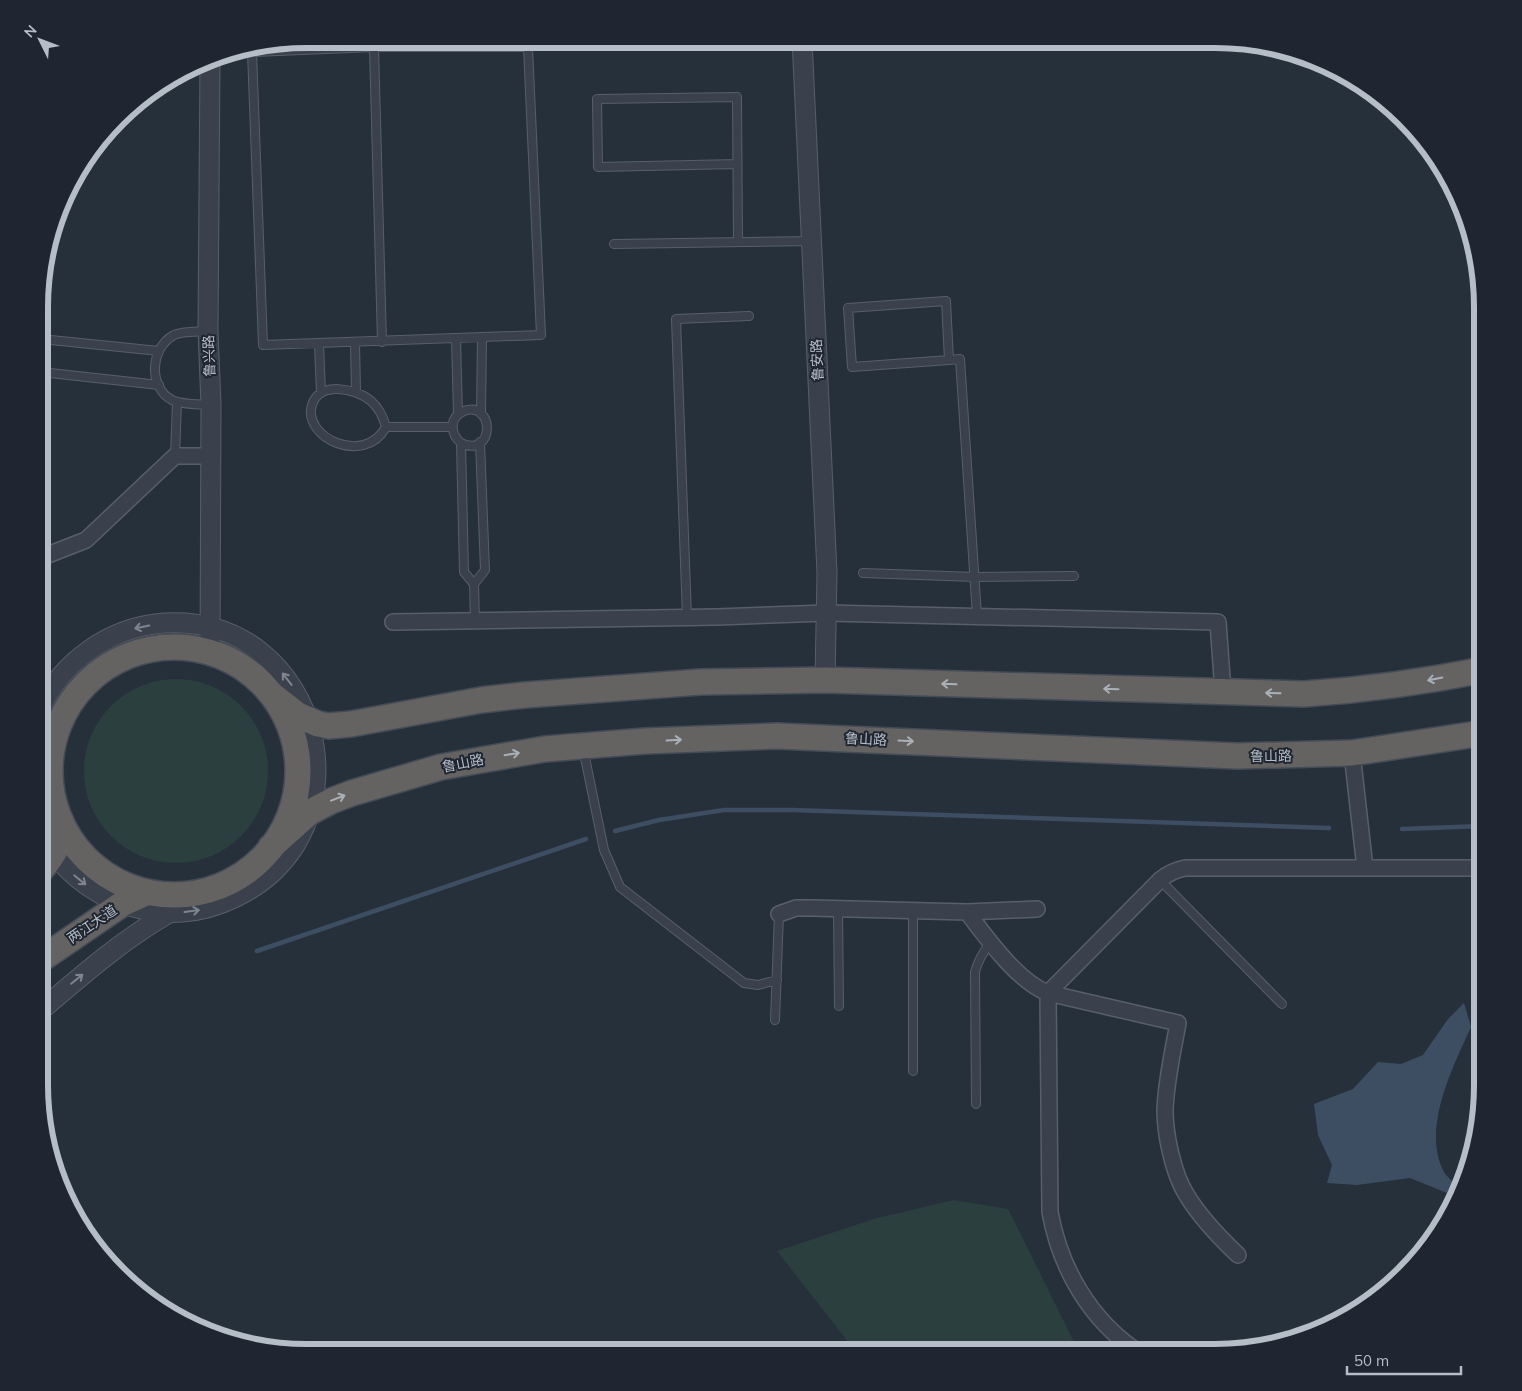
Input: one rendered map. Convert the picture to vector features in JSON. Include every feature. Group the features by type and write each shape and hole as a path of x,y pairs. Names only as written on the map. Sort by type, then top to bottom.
{"highway":[{"path":"48,817 53,799 50,776 52,753 49,731 81,690 98,673 118,661 140,652 163,648 187,648 210,640 228,659 244,668 259,680 272,694 298,715 329,726 352,724 482,700 534,694 700,682 825,680 1304,694 1357,690 1426,681 1474,672"},
{"path":"48,829 71,840 92,864 118,882 148,892 166,895 184,894 215,888 244,873 272,847 283,830 291,811 296,791 298,770 296,750 291,730 283,711 272,694"},
{"name":"鲁山路","path":"272,847 310,812 331,800 352,793 440,767 535,751 583,746 645,741 777,736 1238,756 1352,754 1474,734"},
{"path":"48,831 59,840 48,860"},
{"name":"两江大道","path":"48,955 122,904 148,892"}],"street":[{"name":"鲁安路","path":"802,48 827,573 825,680"},
{"name":"鲁兴路","path":"210,66 208,331 211,405 210,640"},
{"path":"48,555 86,540 175,456 211,456"},
{"path":"393,622 827,613 1218,622 1222,692"},
{"path":"48,696 66,670 81,656 106,639 134,628 154,624 184,624 210,640 242,641 268,659 279,670 293,688 309,720 315,746 317,773 310,812 290,851 276,869 254,886 220,904 200,910 169,912 143,910 122,904 103,895 84,884 69,870 48,862"},
{"path":"1352,754 1365,868"},
{"path":"1126,1344 1096,1315 1086,1301 1066,1266 1053,1228 1050,1212 1048,993 1160,880 1168,873 1185,868 1474,868"},
{"path":"779,914 796,908 967,912 1037,909"},
{"path":"48,1003 139,931 169,912"},
{"path":"967,912 991,942 1038,989 1048,993 1178,1023 1165,1109 1166,1125 1176,1169 1185,1193 1210,1225 1238,1255"}],"lane":[{"path":"279,49 333,48"},
{"path":"374,48 382,342"},
{"path":"252,53 264,346 456,340 542,335 528,48"},
{"path":"737,164 598,167 597,100 737,97 738,242"},
{"path":"614,244 812,241"},
{"path":"949,360 946,301 848,308 852,366 949,360 960,359 977,616"},
{"path":"687,617 676,319 749,316"},
{"path":"208,331 176,334 158,351 154,366 158,385 167,396 177,402 211,405"},
{"path":"481,414 482,338"},
{"path":"48,340 158,351"},
{"path":"456,340 458,414 452,427 454,436 461,443 470,446 480,442 486,435 488,426 484,417 476,411 467,410 458,414"},
{"path":"355,342 356,392"},
{"path":"319,344 321,393"},
{"path":"48,373 158,385"},
{"path":"337,390 356,392 370,400 376,407 384,418 386,427 382,433 368,444 355,448 334,442 320,431 312,419 311,413 312,403 321,393 337,390"},
{"path":"175,456 177,402"},
{"path":"386,427 452,427"},
{"path":"474,584 485,570 480,442"},
{"path":"461,443 464,572 474,584 475,620"},
{"path":"863,573 974,577 1074,576"},
{"path":"583,746 604,850 620,887 744,983 758,985 776,980"},
{"path":"1160,880 1282,1004"},
{"path":"838,909 839,1006"},
{"path":"913,910 913,1071"},
{"path":"775,1020 779,914"},
{"path":"976,1104 975,972 981,954 991,942"}],"green space":[{"path":"167,679 185,679 203,683 227,694 247,712 253,720 264,744 268,780 261,806 253,822 235,842 227,848 203,859 185,863 167,863 149,859 125,848 105,830 99,822 88,798 84,780 84,762 88,744 99,720 117,700 125,694 149,683"},
{"path":"954,1200 1008,1209 1075,1344 850,1344 777,1251 877,1218"}],"water":[{"path":"1464,1003 1471,1027 1448,1079 1438,1118 1436,1137 1438,1155 1444,1172 1455,1183 1450,1194 1410,1178 1357,1185 1327,1183 1332,1165 1318,1135 1314,1104 1353,1089 1378,1062 1401,1064 1423,1055 1448,1019"}],"waterway":[{"path":"615,831 659,820 724,810 792,810 1329,828"},
{"path":"1402,829 1474,826"},
{"path":"257,951 586,839"}]}
